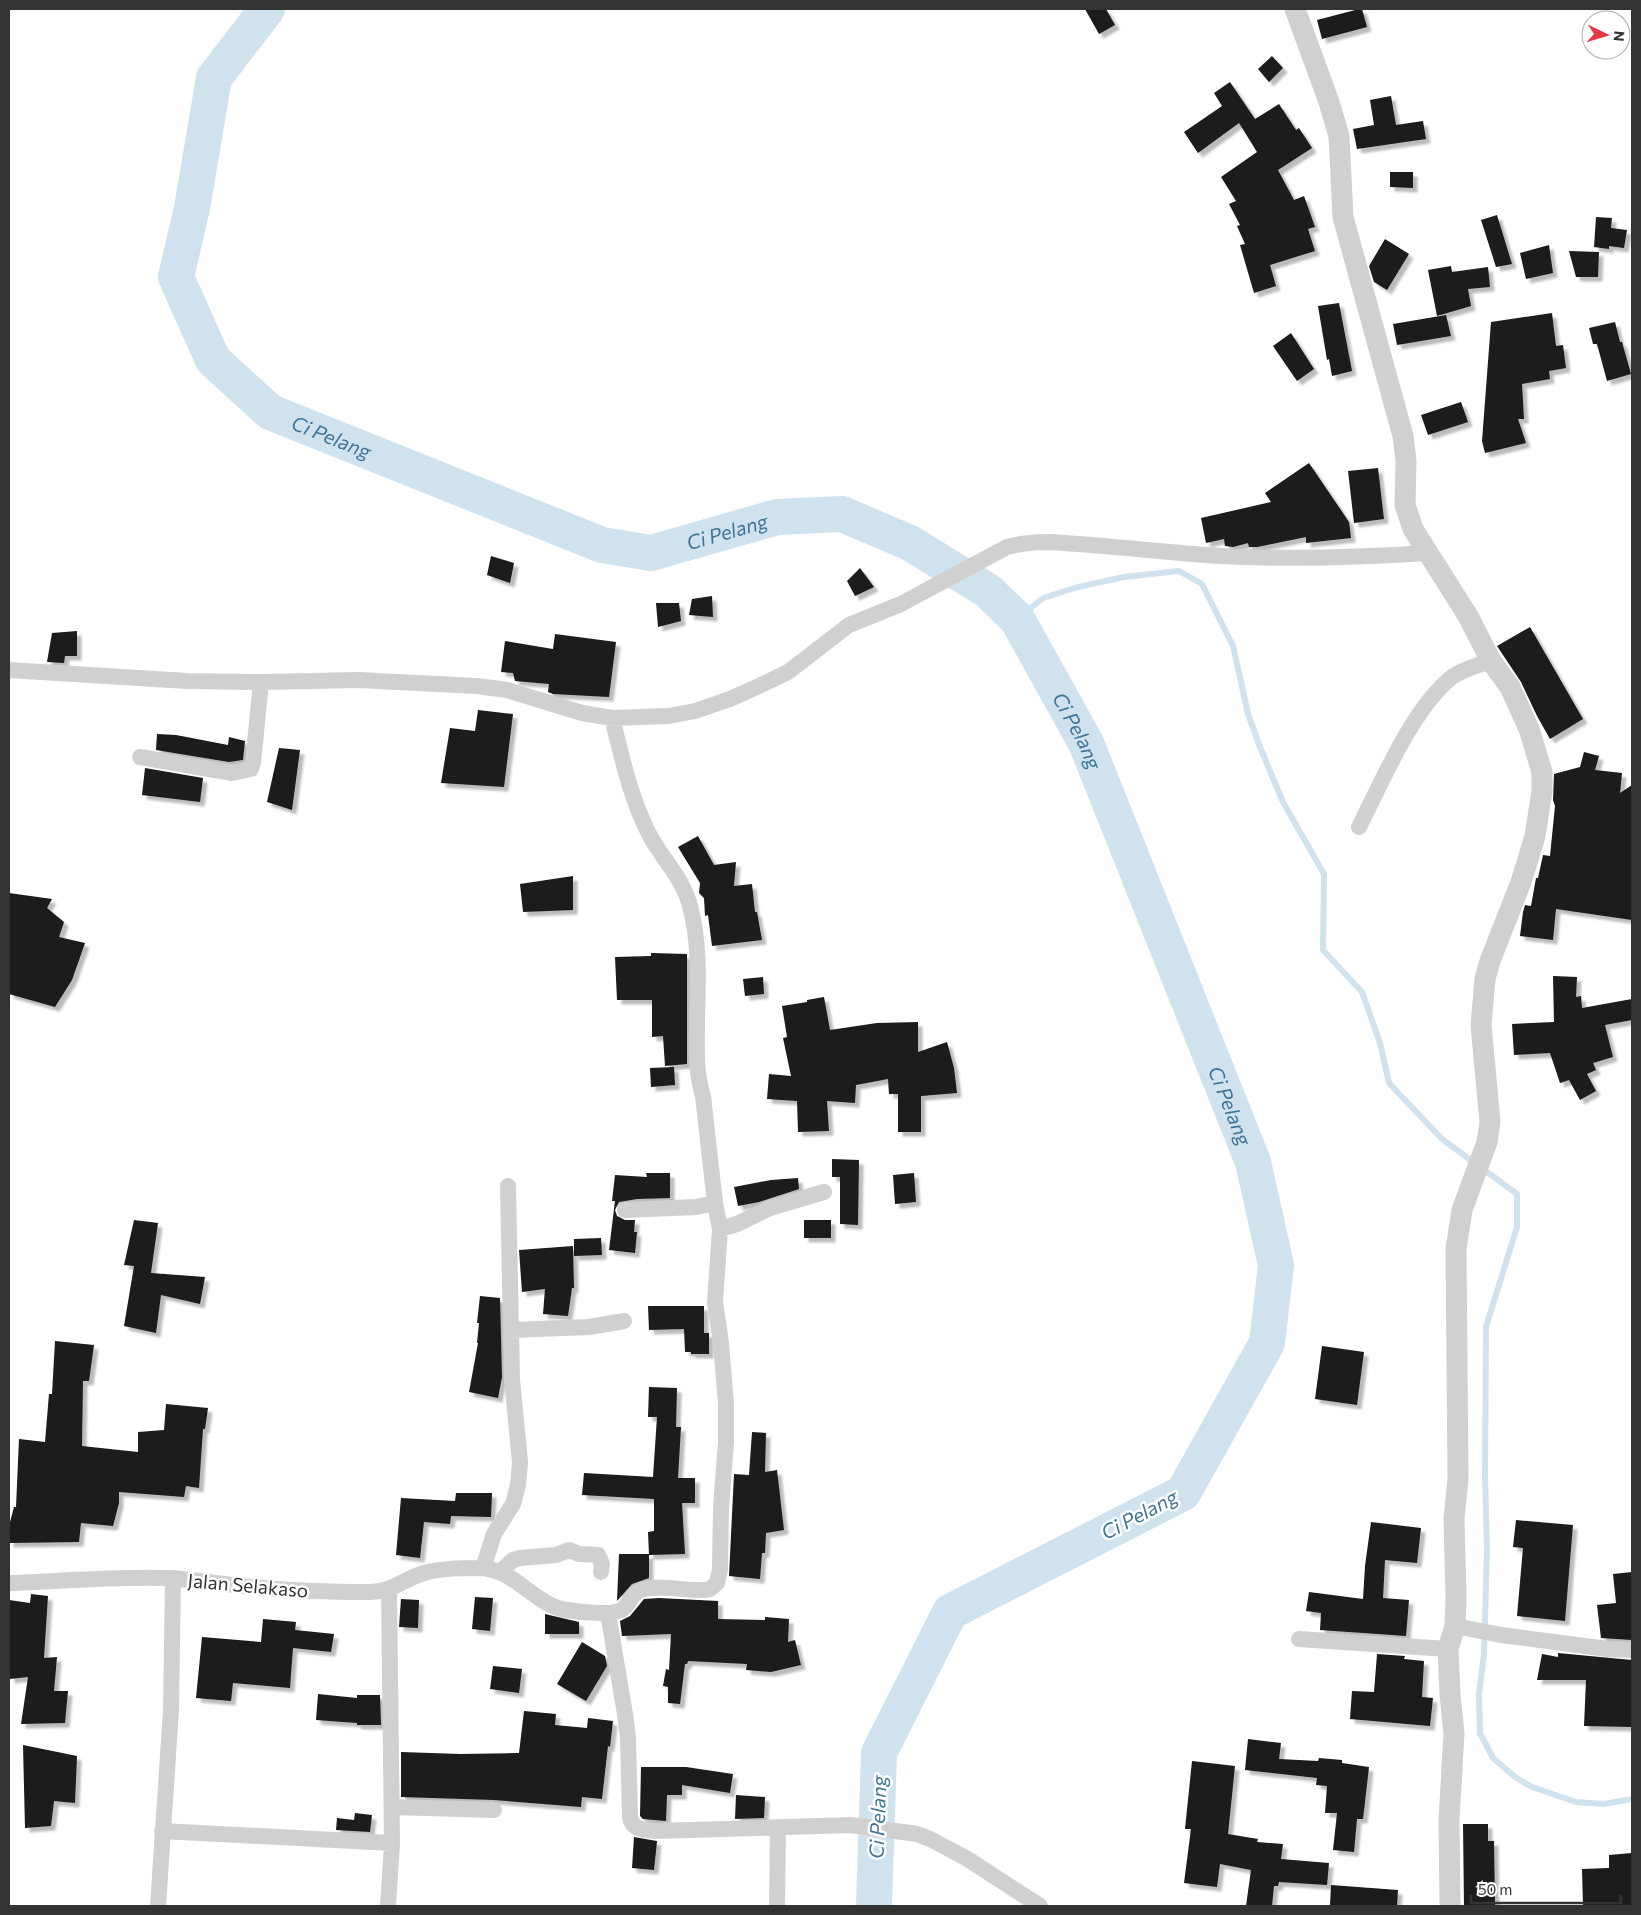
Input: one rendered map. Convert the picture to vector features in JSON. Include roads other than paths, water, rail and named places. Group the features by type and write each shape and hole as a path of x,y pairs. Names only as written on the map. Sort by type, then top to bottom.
{"street":[{"path":"1295,9 1329,102 1339,136 1343,217 1403,436 1406,461 1404,494 1407,514 1426,553 1468,616 1491,661 1510,687 1529,729 1542,772 1542,791 1538,821 1529,855 1485,979 1481,1026 1490,1122 1487,1142 1462,1210 1458,1231 1456,1291 1458,1479 1454,1518 1456,1597 1455,1626 1448,1649 1454,1734 1449,1819 1450,1906"},
{"path":"9,670 187,681 359,680 477,686 507,690 582,713 612,718 669,716 695,711 730,699 788,672 849,625 901,604 1007,547 1030,542 1206,555 1262,557 1376,556 1426,553"},
{"path":"1359,827 1408,730 1438,691 1453,676 1469,668 1491,661"},
{"path":"140,757 232,773 250,769 253,763 261,682"},
{"path":"612,718 630,789 637,808 649,834 685,890 694,926 697,959 696,1056 720,1229 716,1302 725,1376 727,1426 721,1508 720,1570 717,1583 710,1589 705,1590 645,1589 634,1594 619,1612 608,1613 628,1738 630,1817 633,1825 642,1830 851,1825 894,1830 930,1839 966,1858 1040,1906"},
{"path":"483,1568 494,1534 513,1504 518,1485 520,1462 512,1379 508,1186"},
{"path":"720,1229 737,1224 770,1208 824,1192"},
{"path":"625,1210 696,1207 715,1203"},
{"path":"511,1330 589,1327 624,1321"},
{"path":"500,1572 513,1560 556,1555 569,1550 580,1554 598,1554 602,1564 601,1572"},
{"name":"Jalan Selakaso","path":"9,1583 173,1578 252,1587 373,1592 389,1589 423,1573 438,1570 483,1568 512,1577 541,1600 557,1608 608,1613"},
{"path":"158,1906 171,1710 173,1578"},
{"path":"388,1906 392,1843 389,1589"},
{"path":"1455,1626 1501,1635 1608,1649 1632,1650"},
{"path":"1299,1639 1448,1649"},
{"path":"392,1807 494,1810"},
{"path":"777,1906 778,1827"},
{"path":"162,1830 392,1843"}],"waterway":[{"name":"Ci Pelang","path":"267,9 214,78 192,208 176,277 213,360 270,412 602,545 651,553 777,517 842,514 910,543 988,591 1017,619 1086,743 1253,1162 1276,1265 1267,1343 1183,1493 950,1612 879,1753 874,1906"},
{"path":"1017,619 1043,598 1078,587 1124,577 1179,571 1202,584 1233,646 1248,714 1283,802 1324,874 1323,950 1362,992 1380,1043 1389,1083 1442,1139 1517,1194 1517,1227 1486,1327 1485,1476 1487,1549 1484,1654 1479,1694 1480,1733 1493,1758 1515,1777 1532,1787 1576,1802 1604,1804 1632,1799"}]}
